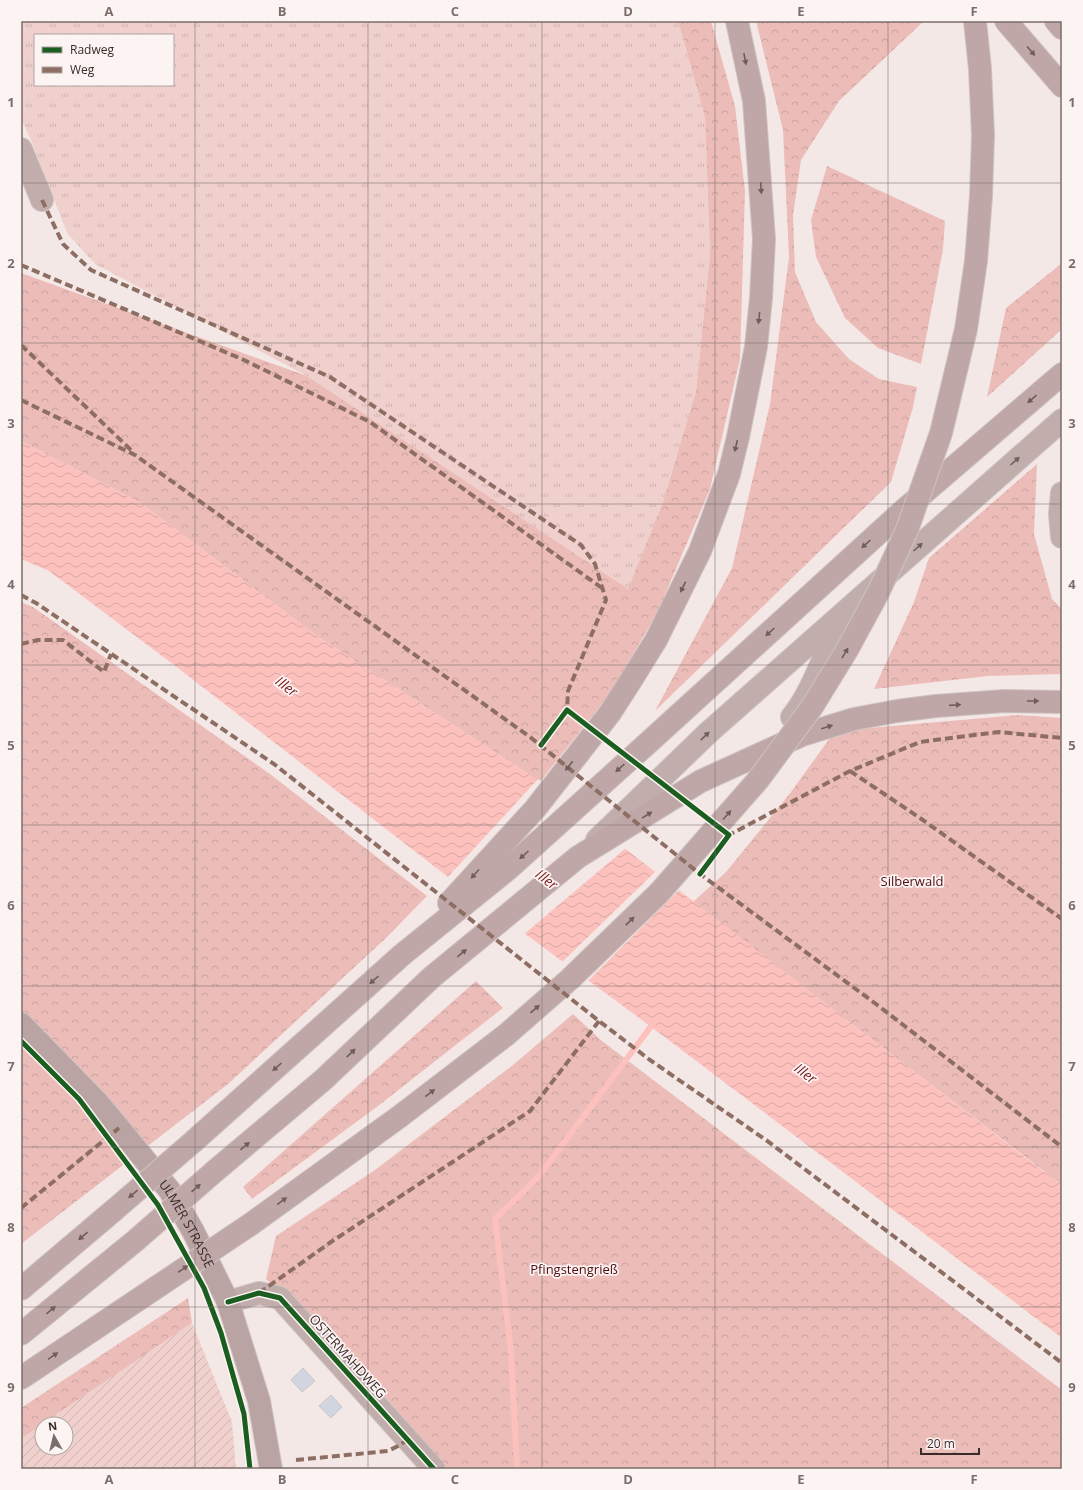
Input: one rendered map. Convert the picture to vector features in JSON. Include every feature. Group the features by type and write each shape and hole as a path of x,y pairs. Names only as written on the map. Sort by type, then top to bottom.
{"highway":[{"path":"403,954 535,809 610,713 656,640 700,551 729,474 756,347 761,298 763,232 754,101 737,21"},
{"path":"21,1378 251,1224 399,1117 506,1035 570,979 660,893 758,780 812,707 847,650 878,593 907,530 940,433 966,329 976,261 981,196 983,135 980,69 975,21"},
{"path":"1006,21 1062,86"},
{"path":"1056,21 1062,28"},
{"path":"21,1289 194,1141 403,954 507,870 905,509 1062,374"},
{"path":"21,1334 135,1240 323,1080 432,977 578,857 701,781 802,735 854,719 936,706 1004,701 1062,702"}],"main road":[{"name":"ULMER STRASSE","path":"21,1024 98,1103 170,1191 193,1231 228,1302 259,1401 271,1469"}],"street":[{"path":"21,149 42,200"},
{"path":"578,857 709,732 1062,420"},
{"path":"1062,493 1060,514 1062,537"},
{"path":"764,752 799,709 814,683 830,644 844,621 870,590"},
{"name":"OSTERMAHDWEG","path":"228,1302 259,1293 280,1298 399,1428 434,1469"}],"green space":[{"path":"21,21 678,21 705,117 710,254 696,391 663,502 628,590 307,376 95,264 67,233 31,140 21,119"},
{"path":"678,21 711,21 735,106 745,191 740,359 710,489 658,611 612,691 539,783 527,773 317,636 141,503 21,441 21,273 307,376 628,589 663,502 696,391 710,254 705,117"},
{"path":"756,21 924,21 839,101 801,160 793,215 795,272 816,322 849,359 879,379 917,387 913,407 891,482 655,711 732,568 770,404 789,257 783,130"},
{"path":"827,166 945,221 943,249 921,364 878,348 845,318 816,257 811,220"},
{"path":"1062,263 1062,329 987,397 1006,308"},
{"path":"1037,464 1034,534 1052,599 1062,609 1062,674 988,676 874,689 914,602 929,558"},
{"path":"21,602 33,607 270,774 427,896 386,938 228,1084 21,1244"},
{"name":"Silberwald","path":"1018,715 1062,718 1062,1185 693,902 726,872 791,792 835,731"},
{"path":"476,981 503,1008 378,1106 252,1199 243,1187"},
{"name":"Pfingstengrieß","path":"573,1014 602,1041 1062,1390 1062,1469 438,1469 293,1305 266,1279 276,1236 375,1170 513,1065"},
{"path":"188,1298 192,1323 55,1416 34,1416 34,1430 21,1439 21,1408"},
{"path":"192,1323 232,1422 236,1469 21,1469 21,1439 34,1430 34,1456 74,1456 74,1416 54,1416"}],"water":[{"name":"Iller","path":"21,441 141,503 317,636 527,773 1062,1185 1062,1338 650,1026 448,877 178,668 49,571 21,559"}],"pier":[{"path":"538,779 626,848 523,935 447,878"},
{"path":"656,871 680,889 587,982 561,963"}],"building":[{"path":"303,1368 315,1381 302,1392 291,1380"},
{"path":"331,1395 342,1407 331,1418 319,1406"}],"waterway":[{"path":"517,1469 511,1351 495,1219 539,1176 655,1021"}],"marked path":[{"path":"42,200 63,244 91,270 330,377 581,545 595,564 606,600 568,691 567,710 565,713"},
{"path":"21,265 244,360 370,422 602,588"},
{"path":"21,345 131,450"},
{"path":"21,400 135,455 530,737 700,874 876,1004 1062,1147"},
{"path":"21,595 36,603 274,764 650,1060 766,1140 1062,1363"},
{"path":"21,644 38,640 63,640 104,672 111,654"},
{"path":"728,837 729,835 850,771 920,742 999,732 1062,738"},
{"path":"850,771 920,818 1062,919"},
{"path":"259,1293 331,1242 530,1111 599,1021"},
{"path":"21,1208 119,1128"},
{"path":"296,1460 388,1451 409,1439"}],"cycle path":[{"path":"541,745 567,710 729,835 700,874"},
{"path":"21,1041 79,1099 158,1205 204,1288 221,1333 244,1414 250,1469"},
{"path":"228,1302 259,1293 280,1298 434,1469"}]}
